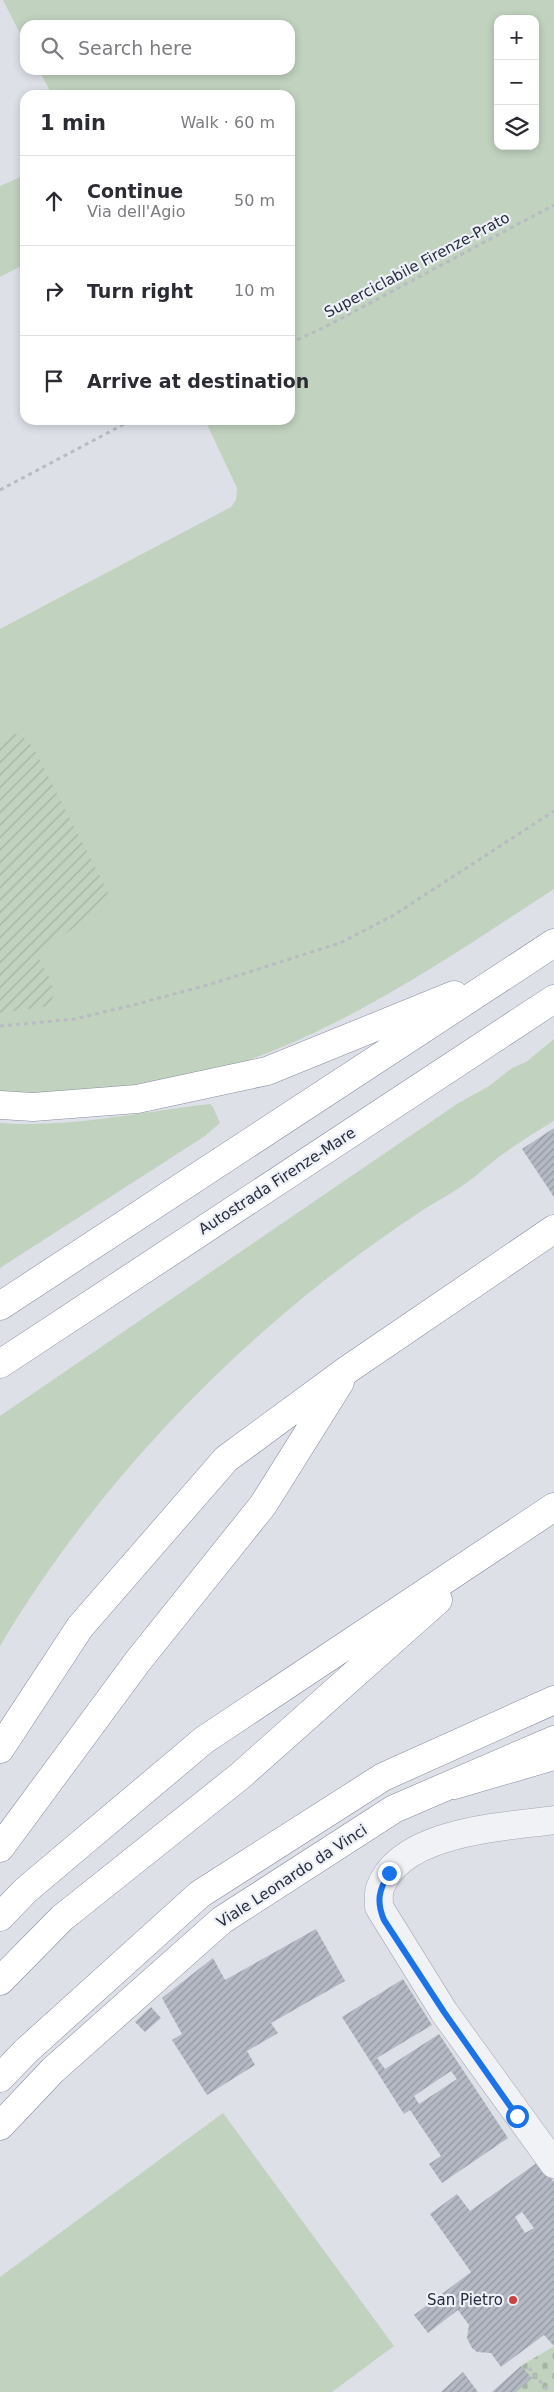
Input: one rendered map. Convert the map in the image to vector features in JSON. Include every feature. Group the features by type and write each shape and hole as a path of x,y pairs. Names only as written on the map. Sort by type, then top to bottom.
{"highway":[{"path":"0,1306 554,943"},
{"path":"0,1105 34,1107 138,1099 267,1071 513,971"},
{"name":"Autostrada Firenze-Mare","path":"0,1364 554,999"},
{"path":"0,1749 80,1627 226,1459 347,1370 554,1229"},
{"path":"0,1848 138,1661 262,1505 347,1370"},
{"path":"0,1917 26,1890 204,1740 554,1507"},
{"path":"0,1981 62,1918 240,1776 519,1530"},
{"path":"0,2078 26,2051 200,1894 383,1777 554,1700"},
{"name":"Viale Leonardo da Vinci","path":"0,2126 53,2070 222,1920 394,1809 454,1785 554,1740"},
{"path":"454,1785 554,1756"}],"street":[{"path":"554,1820 447,1838 414,1851 389,1873 380,1889 379,1907 384,1920 444,2012 554,2164"}],"path":[{"name":"Superciclabile Firenze-Prato","path":"295,341 325,327 554,205"},
{"path":"0,490 123,425"},
{"path":"0,1026 76,1019 211,984 340,943 394,915 554,810"},
{"path":"529,2368 549,2392"}],"green space":[{"path":"3,0 554,0 554,889 441,962 363,1008 282,1047 240,1063 181,1079 121,1088 91,1091 0,1092 0,629 231,507 236,500 237,488 207,425 295,425 295,90 49,90 42,75 295,75 295,20 20,20 20,33"},
{"path":"20,177 20,267 0,277 0,186"},
{"path":"14,733 23,737 33,747 108,892 108,900 101,911 40,949 38,957 51,981 53,993 49,1006 0,1013 0,740"},
{"path":"554,1039 554,1121 529,1136 463,1185 413,1216 350,1261 277,1319 232,1360 146,1448 106,1495 68,1544 0,1646 0,1416 457,1104 489,1086 512,1068 526,1062"},
{"path":"210,1104 220,1123 205,1136 0,1268 0,1123 27,1124 79,1121"},
{"path":"223,2113 394,2346 332,2392 0,2392 0,2277"},
{"path":"554,2346 554,2392 492,2392 521,2366"}],"building":[{"path":"554,1128 554,1197 522,1149"},
{"path":"316,1929 345,1981 271,2023 278,2033 247,2051 255,2065 207,2095 172,2040 182,2034 162,1998 213,1958 225,1980"},
{"path":"403,1979 432,2025 377,2058 385,2069 439,2034 508,2138 442,2183 429,2164 441,2156 410,2110 404,2114 342,2017","holes":["451,2071 457,2079 419,2104 414,2096"]},
{"path":"151,2007 161,2018 145,2032 135,2022"},
{"path":"538,2162 554,2182 554,2346 544,2335 501,2367 491,2353 477,2352 472,2348 467,2338 469,2325 458,2310 428,2333 414,2315 471,2272 430,2214 457,2194 470,2211","holes":["522,2212 534,2228 525,2233 515,2217"]},
{"path":"521,2366 532,2378 516,2392 492,2392"},
{"path":"463,2372 478,2392 441,2392"}],"place":[{"name":"San Pietro","path":"513,2300"}],"route":[{"path":"389,1873 380,1889 379,1907 384,1920 444,2012 517,2116"}]}
